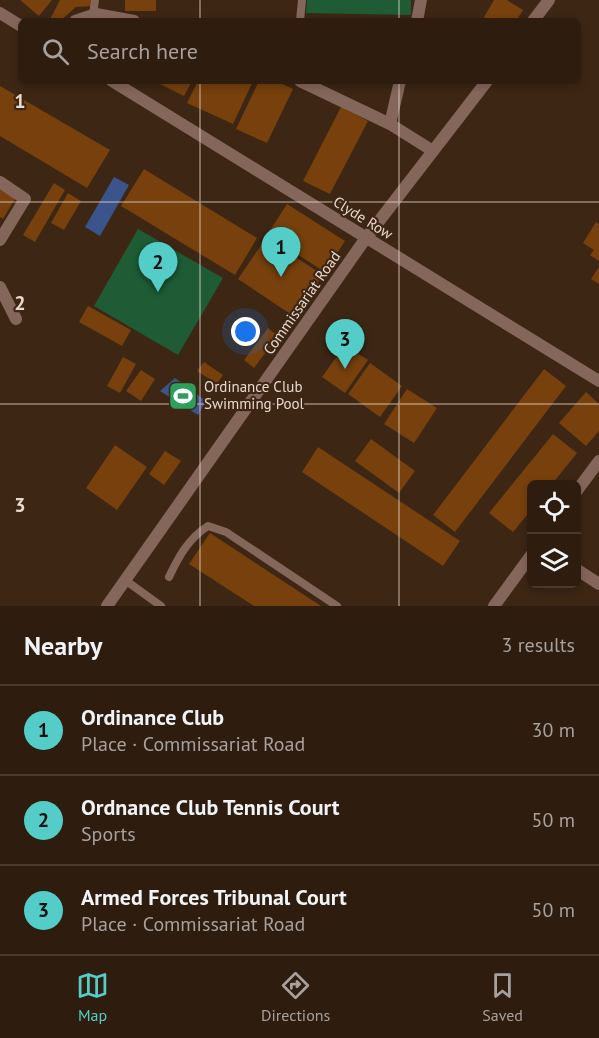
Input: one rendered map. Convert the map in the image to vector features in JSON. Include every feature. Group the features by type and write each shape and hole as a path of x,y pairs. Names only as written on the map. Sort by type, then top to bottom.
{"street":[{"path":"418,18 421,0"},
{"path":"535,18 549,0"},
{"path":"0,13 18,24"},
{"path":"84,18 93,15 114,18"},
{"name":"Clyde Row","path":"116,84 599,381"},
{"path":"306,84 390,124 433,151"},
{"path":"390,124 399,84"},
{"name":"Commissariat Road","path":"107,606 366,238 485,84"},
{"path":"0,182 25,199 0,240"},
{"path":"0,287 15,319"},
{"path":"581,485 599,461"},
{"path":"494,606 527,560"},
{"path":"581,572 599,584"}],"lane":[{"path":"93,15 94,0"},
{"path":"300,18 302,0"},
{"path":"169,577 182,550 195,535 208,526 226,532 337,606"},
{"path":"125,580 161,606"}],"green space":[{"path":"307,0 411,0 411,15 306,13"},
{"path":"138,229 223,278 178,355 94,306"}],"water":[{"path":"114,177 129,185 100,236 85,227"},
{"name":"Ordinance Club Swimming Pool","path":"175,378 206,401 198,415 160,391"}],"building":[{"path":"20,0 52,0 39,16"},
{"path":"60,0 93,0 93,6 76,7 63,18 51,18"},
{"path":"125,0 156,0 156,11 125,11"},
{"path":"494,0 507,0 523,10 518,18 484,17"},
{"path":"160,84 190,84 184,96"},
{"path":"196,84 252,84 233,124 187,103"},
{"path":"258,84 282,84 293,89 267,143 236,129"},
{"path":"0,86 110,150 87,188 0,136"},
{"path":"341,107 368,121 330,194 303,181"},
{"path":"144,169 257,238 235,275 121,206"},
{"path":"54,183 65,190 35,242 23,235"},
{"path":"0,188 16,197 3,219 0,217"},
{"path":"68,193 81,201 64,230 51,223"},
{"path":"287,204 345,241 325,272 267,235"},
{"path":"596,222 599,224 599,261 590,255 594,250 583,243"},
{"path":"266,238 323,275 295,317 238,279"},
{"path":"599,267 599,284 591,279"},
{"path":"88,306 131,330 122,346 79,322"},
{"path":"268,328 278,336 254,368 244,360"},
{"path":"345,345 368,360 345,393 322,377"},
{"path":"123,357 136,364 120,393 107,386"},
{"path":"204,362 223,375 217,384 197,371"},
{"path":"370,363 402,386 380,417 348,394"},
{"path":"544,369 566,386 455,532 433,515"},
{"path":"141,370 155,379 141,401 126,391"},
{"path":"407,389 437,408 414,443 384,424"},
{"path":"586,392 599,404 599,431 586,446 559,423"},
{"path":"553,434 577,453 555,480 527,480 527,515 513,532 489,513"},
{"path":"371,439 415,471 399,493 355,461"},
{"path":"115,445 147,467 117,510 86,488"},
{"path":"318,447 460,541 443,566 302,472"},
{"path":"165,451 181,461 164,485 149,474"},
{"path":"210,533 321,606 254,606 189,564"}],"place":[{"name":"Ordinance Club","path":"281,277"},
{"name":"Ordnance Club Tennis Court","path":"158,292"},
{"name":"Armed Forces Tribunal Court","path":"345,369"},
{"name":"Ordinance Club Swimming Pool","path":"183,396"}]}
